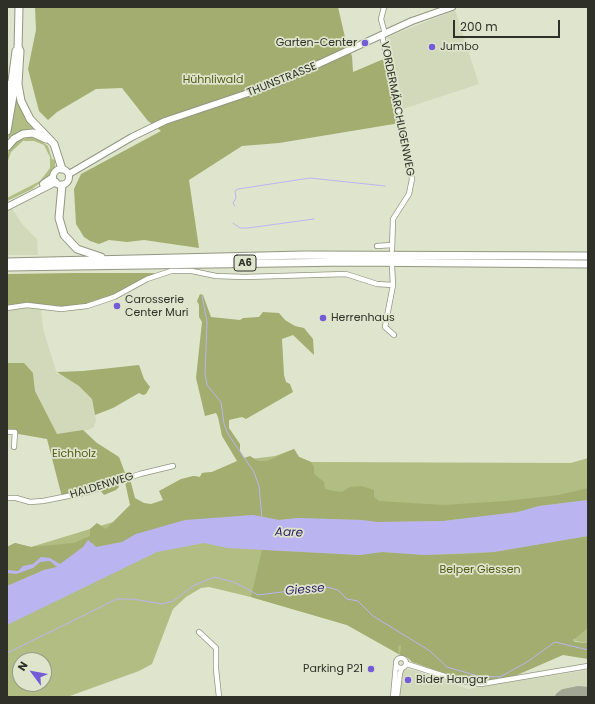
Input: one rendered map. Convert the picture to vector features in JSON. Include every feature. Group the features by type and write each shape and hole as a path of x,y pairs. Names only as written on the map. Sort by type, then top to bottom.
{"highway":[{"path":"7,131 15,88 18,47 18,7"},
{"path":"7,112 14,65 18,7"},
{"path":"18,47 20,51 19,93 23,108 34,124 54,144 60,169"},
{"path":"7,101 14,65"},
{"path":"7,147 14,139 23,134 38,135 52,146 60,169"},
{"path":"57,181 59,218 64,235 72,245 82,252 109,259"},
{"name":"A6","path":"7,262 356,255 588,256"},
{"name":"A6","path":"7,269 22,267 348,262 588,264"}],"main road":[{"name":"THUNSTRASSE","path":"69,174 132,137 165,121 275,84 384,34 452,7"},
{"path":"7,203 57,181 68,181 69,174 60,169 57,181 7,207"}],"street":[{"name":"VORDERMÄRCHLIGENWEG","path":"377,246 392,247 394,219 409,194 412,179 381,19 384,7"},
{"path":"392,266 393,285 385,327 394,335"},
{"path":"7,308 27,305 61,309 79,308 114,297 155,276 180,271 245,278 346,274 374,283 393,285"},
{"path":"7,432 15,432 14,447"},
{"name":"HALDENWEG","path":"7,498 16,498 30,502 43,501 88,492 140,474 174,466"},
{"path":"199,632 216,648 216,670 219,697"},
{"path":"393,697 397,660 401,658 405,659 407,664 460,682 481,684 588,666"},
{"path":"397,697 400,674 402,668 407,664"},
{"path":"396,665 399,668 402,668"}],"shaded area":[{"path":"455,10 479,84 403,109 388,37"},
{"path":"11,207 23,225 37,239 38,255 7,255 7,209"},
{"path":"14,308 41,308 43,329 57,374 62,374 79,386 92,399 96,421 94,427 88,430 57,435 35,391 33,373 7,363 7,311"},
{"path":"402,668 424,673 468,689 588,670 588,697 399,697"}],"green space":[{"name":"Hühnliwald","path":"35,7 338,7 347,46 352,56 353,72 386,58 400,123 279,143 242,146 189,180 199,248 144,240 127,242 109,240 99,244 84,237 76,224 74,189 81,174 161,131 148,121 122,88 96,89 57,112 48,120 39,111 28,69 36,30"},
{"path":"16,96 18,96 40,132 11,139 8,137"},
{"path":"29,137 37,138 48,146 52,159 55,160 55,170 52,176 44,182 41,182 32,189 7,201 7,198 40,181 50,168 50,157 44,145 34,141 23,141 11,152 7,164 7,155 15,142"},
{"path":"155,273 117,294 76,307 14,308 7,311 7,274"},
{"path":"200,294 203,295 211,317 240,320 243,318 259,317 263,312 279,313 285,320 295,326 304,328 313,339 314,355 293,335 282,339 284,375 286,382 290,384 293,392 246,419 242,417 229,420 229,428 240,444 240,451 244,458 250,456 258,461 267,461 294,449 299,457 311,462 314,467 314,474 324,482 325,489 342,492 350,487 361,486 374,490 374,497 379,501 443,505 506,501 559,495 588,488 588,500 539,506 518,512 443,521 377,522 362,520 298,518 279,520 253,515 222,518 136,534 122,542 96,547 93,543 83,547 57,567 44,570 7,586 7,547 15,543 31,547 74,543 90,536 90,529 97,523 106,529 130,505 125,482 127,480 130,479 135,498 144,503 151,504 163,500 159,491 181,479 193,476 200,477 202,473 212,472 237,461 222,436 216,413 205,416 196,378 202,322 199,317 199,305 197,301"},
{"name":"Eichholz","path":"7,363 24,363 33,373 35,391 57,434 83,430 97,443 119,457 127,478 117,483 119,487 116,490 104,495 100,490 95,490 93,493 62,497 47,439 7,432"},
{"path":"139,365 144,379 150,387 146,394 143,395 139,393 113,408 95,415 92,399 79,386 57,372 83,371"},
{"name":"Belper Giessen","path":"294,449 299,457 311,462 571,463 588,458 588,622 466,680 400,655 347,625 251,597 209,587 201,588 186,597 173,609 152,664 139,671 67,697 7,697 7,547 15,543 31,547 123,519 172,496 193,476 200,477 202,473 212,472 243,460 275,456"},
{"path":"588,536 588,628 573,640 575,642 588,643 588,659 563,655 517,675 497,681 483,682 446,674 412,662 407,657 400,655 401,645 398,646 399,654 347,625 251,597 262,550 360,555 382,552 425,555 468,554 494,552"},
{"path":"588,628 588,643 574,641 575,637"}],"water":[{"name":"Aare","path":"588,500 588,536 494,552 425,555 382,552 360,555 228,548 204,543 157,552 7,625 7,586 44,570 57,567 50,561 40,562 33,568 16,574 7,573 7,570 18,571 23,566 33,564 41,557 50,558 60,564 83,547 88,540 96,547 122,542 136,534 185,520 253,515 279,520 298,518 362,520 377,522 443,521 518,512 539,506"}],"waterway":[{"path":"235,206 233,203 236,198 235,191 238,189 310,178 385,186"},
{"path":"233,223 240,228 248,228 314,219"},
{"path":"202,296 207,322 205,373 207,385 221,402 224,424 228,434 254,472 259,486 262,518"},
{"name":"Giesse","path":"7,653 117,599 133,599 162,604 173,601 193,586 214,577 234,582 258,595 290,591 296,593 327,587 338,590 347,599 358,601 373,616 430,651 447,667 478,676 500,677 527,662 555,642 588,650"}],"taxiway":[{"path":"560,697 564,694 579,691 588,692"}],"place":[{"name":"Garten-Center","path":"365,43"},
{"name":"Jumbo","path":"432,47"},
{"name":"Carosserie Center Muri","path":"117,306"},
{"name":"Herrenhaus","path":"323,318"},
{"name":"Parking P21","path":"371,669"},
{"name":"Bider Hangar","path":"408,680"}]}
